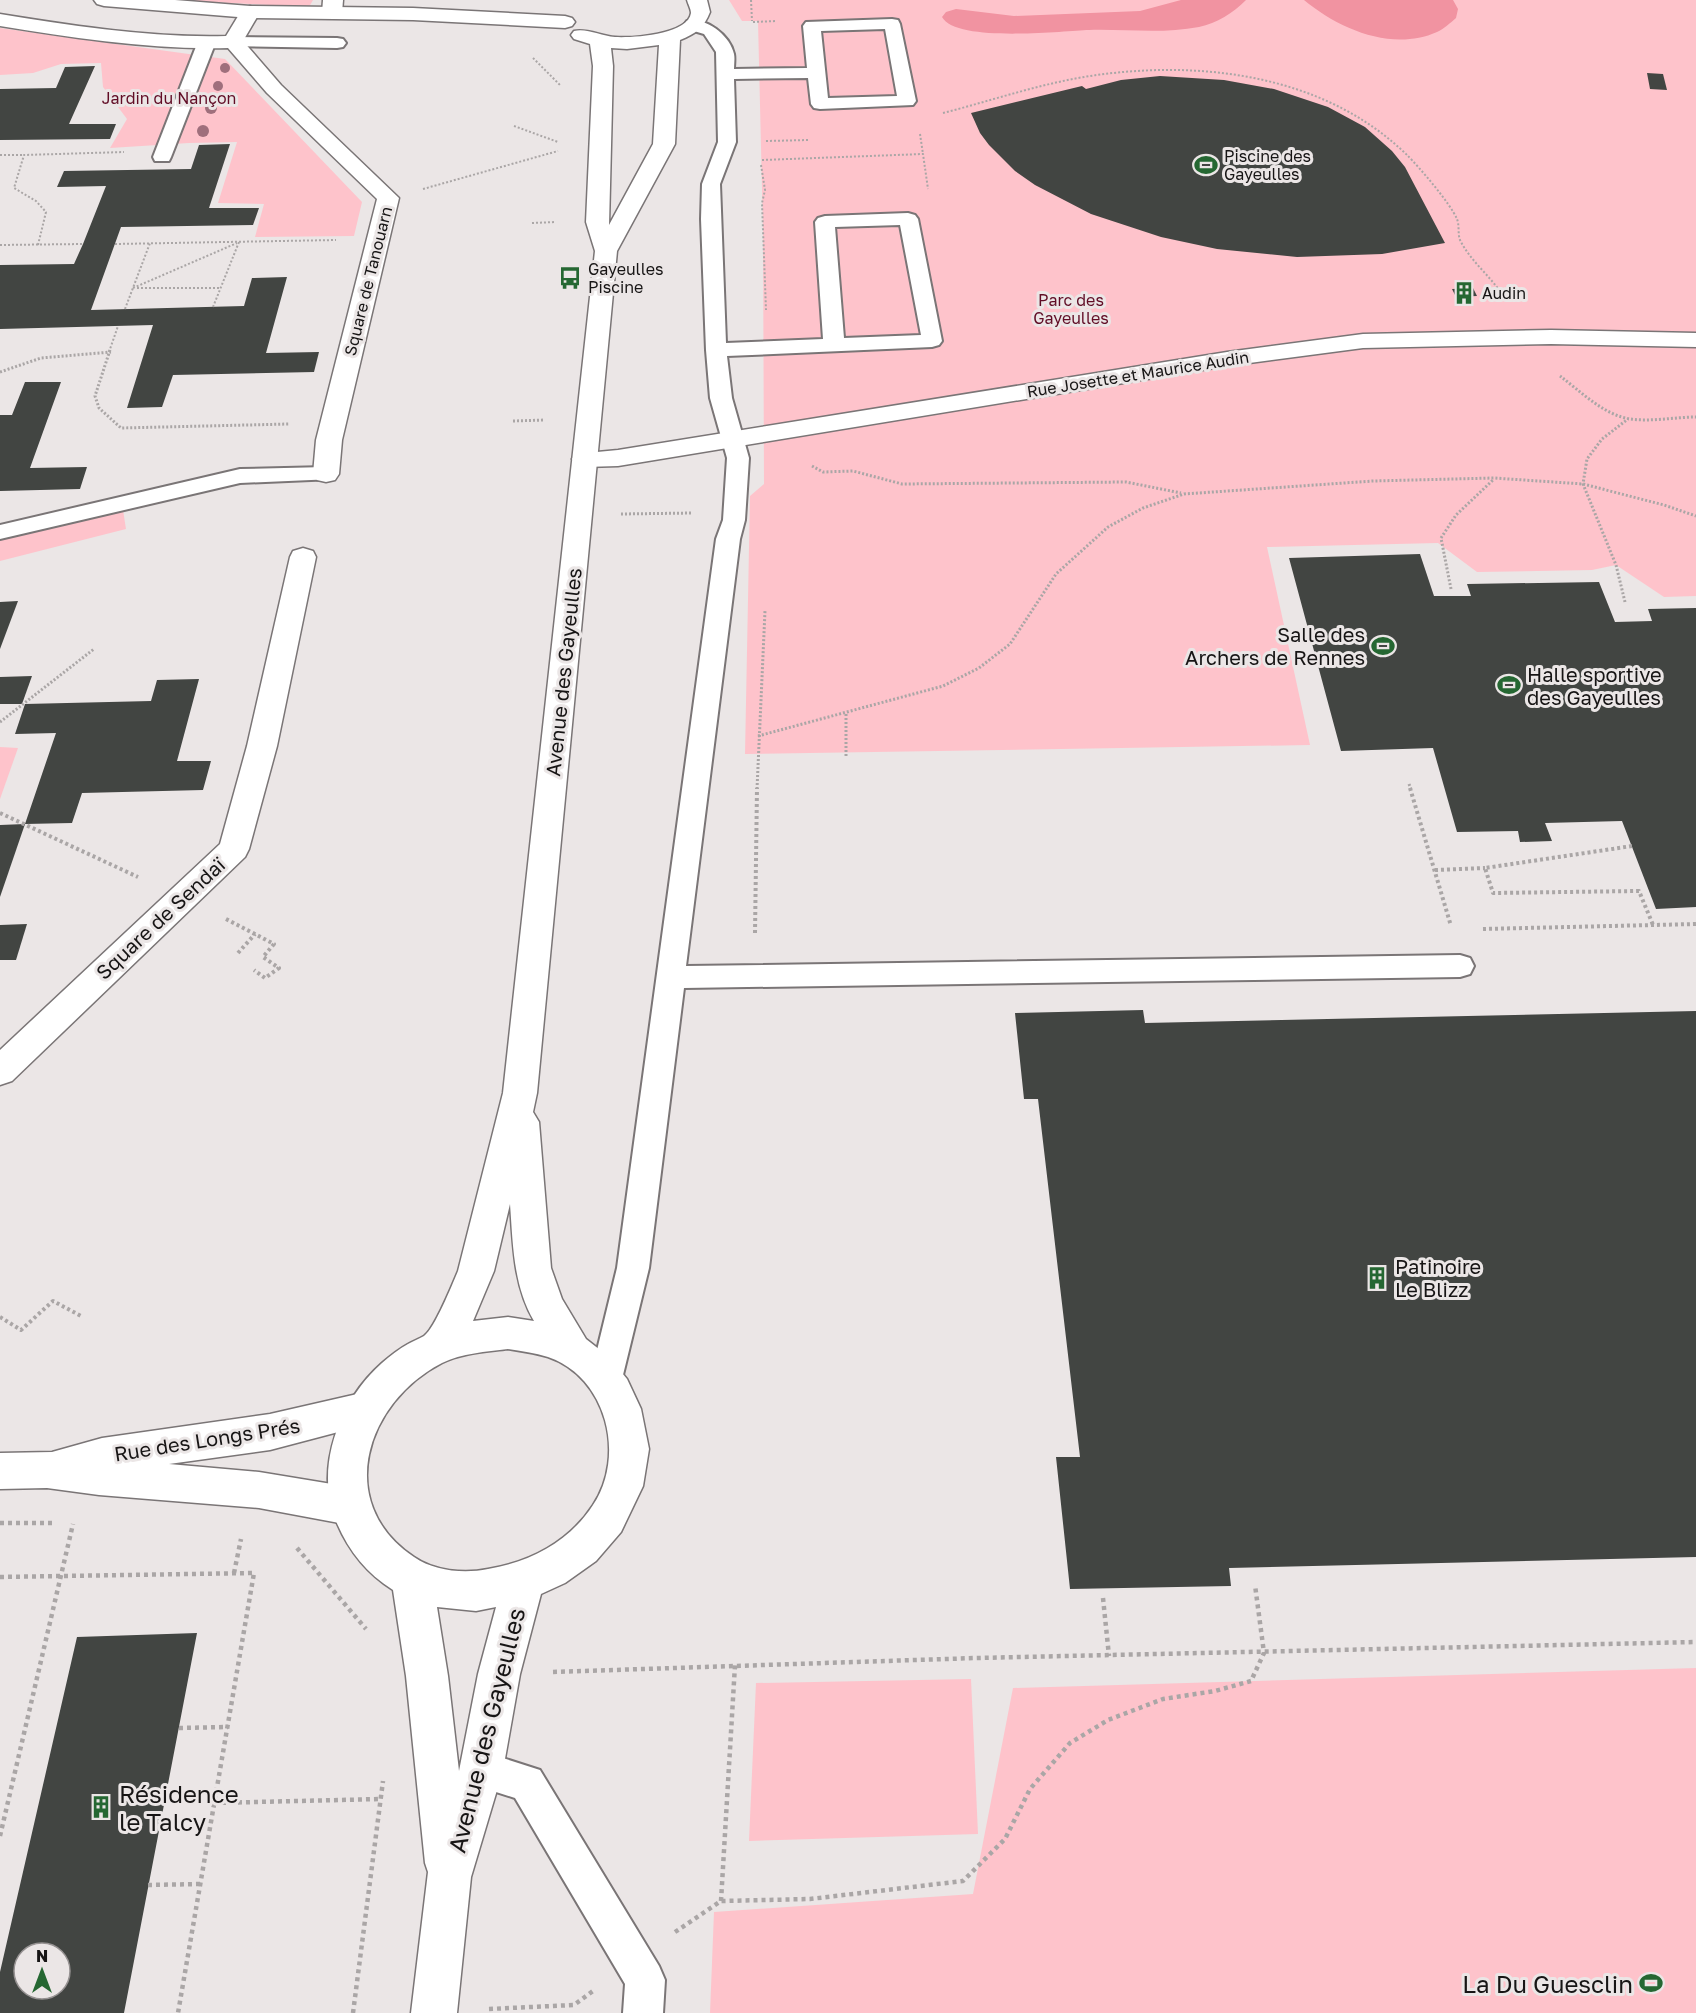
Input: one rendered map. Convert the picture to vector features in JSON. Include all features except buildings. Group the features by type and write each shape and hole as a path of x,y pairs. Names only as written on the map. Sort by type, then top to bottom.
{"street":[{"path":"104,0 250,12 332,7 565,22"},
{"path":"569,1 563,15 565,22 578,33 600,41 636,43 671,37 693,25 701,12 697,0"},
{"path":"413,14 549,2"},
{"path":"1,22 206,44 233,42 250,12"},
{"name":"Avenue des Gayeulles","path":"439,1346 462,1305 476,1271 520,1094 606,251 664,144 671,37"},
{"name":"Avenue des Gayeulles","path":"600,41 603,66 597,222 606,251"},
{"name":"Square de Tanouarn","path":"233,42 274,89 388,198 333,423 326,474"},
{"name":"Rue Josette et Maurice Audin","path":"585,459 618,458 1227,359 1363,341 1528,338 1696,340"},
{"name":"Square de Sendaï","path":"0,1071 234,849 262,747 303,557"},
{"name":"Avenue des Gayeulles","path":"520,1094 533,1268 545,1305 572,1350"},
{"name":"Avenue des Gayeulles","path":"508,1333 542,1338 572,1350 606,1379 618,1399 626,1421 630,1443 628,1468 621,1493 609,1516 593,1538 549,1572 523,1583 494,1590 466,1592 438,1588 412,1579 390,1565 372,1549 358,1529 350,1506 346,1481 348,1456 355,1431 366,1409 398,1373 439,1346 473,1336 508,1333"},
{"name":"Rue des Longs Prés","path":"47,1470 102,1456 270,1432 366,1409"},
{"name":"Rue des Longs Prés","path":"0,1471 47,1470 99,1477 259,1490 350,1506"},
{"name":"Avenue des Gayeulles","path":"412,1579 427,1676 449,1877"},
{"name":"Avenue des Gayeulles","path":"434,2012 449,1877 481,1770 499,1674 523,1583"}],"lane":[{"path":"892,24 907,101 820,104 816,73 812,26 892,24"},
{"path":"606,1379 633,1268 728,539 735,512 738,458 721,398 716,350 711,184 726,142 725,51 710,30 693,25"},
{"path":"233,42 337,43"},
{"path":"162,157 206,44"},
{"path":"726,74 816,73"},
{"path":"716,350 834,346 932,341 908,219 825,222 834,346"},
{"path":"0,532 240,476 326,474"},
{"path":"670,977 1460,966"},
{"path":"481,1770 527,1783 645,1980 643,2013"}],"path":[{"path":"751,0 754,74"},
{"path":"941,114 1087,77 1145,70 1193,71 1238,76 1307,93 1336,104 1388,136 1409,157 1456,219 1459,240 1503,295 1528,338"},
{"path":"514,126 563,144"},
{"path":"388,198 562,150"},
{"path":"0,155 125,152"},
{"path":"767,348 762,203 765,190 759,160 923,154 931,212 908,219"},
{"path":"24,155 14,188 36,201 46,212 38,245"},
{"path":"115,244 379,239"},
{"path":"213,307 239,242"},
{"path":"133,288 239,242"},
{"path":"125,309 150,243"},
{"path":"0,245 83,244"},
{"path":"133,288 221,288"},
{"path":"118,326 95,396 99,408 121,428 333,423"},
{"path":"0,372 24,361 46,356 111,352"},
{"path":"1553,371 1592,400 1629,419"},
{"path":"1625,602 1616,565 1583,484 1587,459 1602,439 1629,419 1671,415 1696,417"},
{"path":"804,462 823,472 853,471 902,484 1126,482 1184,494"},
{"path":"1451,589 1441,538 1456,515 1494,478"},
{"path":"758,736 943,686 979,668 1010,644 1056,574 1108,527 1143,508 1184,494 1373,481 1494,478 1583,484 1664,505 1696,516"},
{"path":"580,515 735,512"},
{"path":"754,976 758,736 765,608"},
{"path":"0,722 94,649"},
{"path":"846,714 846,758"},
{"path":"1409,784 1453,930 1460,966"},
{"path":"0,813 183,898 274,944 263,957 279,968 265,978 255,970"},
{"path":"1435,870 1485,868 1632,846"},
{"path":"1485,868 1493,893 1639,891 1653,925"},
{"path":"1453,930 1696,924"},
{"path":"238,953 255,934"},
{"path":"0,1317 21,1330 53,1301 81,1316"},
{"path":"0,1836 73,1523"},
{"path":"295,1545 372,1636"},
{"path":"0,1577 254,1573 178,2013"},
{"path":"434,2012 574,2006 633,1960 721,1901 810,1899 963,1881 1005,1839 1030,1789 1070,1743 1108,1720 1163,1699 1215,1691 1251,1681 1264,1653 1255,1585"},
{"path":"1103,1598 1109,1656"},
{"path":"499,1674 735,1665 1696,1642"},
{"path":"721,1901 735,1665"},
{"path":"179,1728 228,1727"},
{"path":"353,2013 384,1771"},
{"path":"214,1803 381,1800"},
{"path":"148,1886 200,1884"}],"green space":[{"path":"169,0 313,0 309,7"},
{"name":"Parc des Gayeulles","path":"729,0 1696,0 1696,596 1664,597 1616,565 1592,570 1477,572 1438,543 1267,547 1310,745 745,754 750,496 764,484 763,231 758,21 742,21"},
{"name":"Jardin du Nançon","path":"0,28 225,59 362,202 354,236 255,237 264,204 218,203 237,142 110,148 127,119 103,87 101,63 61,64 33,73 0,75"},
{"path":"123,510 126,529 0,561 0,539"},
{"path":"0,747 18,748 0,799"},
{"path":"1696,1668 1696,2013 710,2013 714,1912 973,1894 1013,1688"},
{"path":"971,1679 978,1834 749,1841 756,1683"}],"shaded area":[{"path":"1181,0 1246,0 1230,13 1212,23 1172,30 988,33 951,25 942,17 946,12 956,9 1014,16 1140,11"},
{"path":"1304,0 1453,0 1458,9 1456,18 1440,31 1420,38 1402,40 1384,38 1350,28 1318,11"}],"place":[{"name":"Piscine des Gayeulles","path":"1206,165"},
{"name":"Gayeulles Piscine","path":"570,278"},
{"name":"Audin","path":"1464,293"},
{"name":"Salle des Archers de Rennes","path":"1383,646"},
{"name":"Halle sportive des Gayeulles","path":"1509,685"},
{"name":"Patinoire Le Blizz","path":"1377,1278"},
{"name":"Résidence le Talcy","path":"101,1807"},
{"name":"La Du Guesclin","path":"1651,1983"}]}
